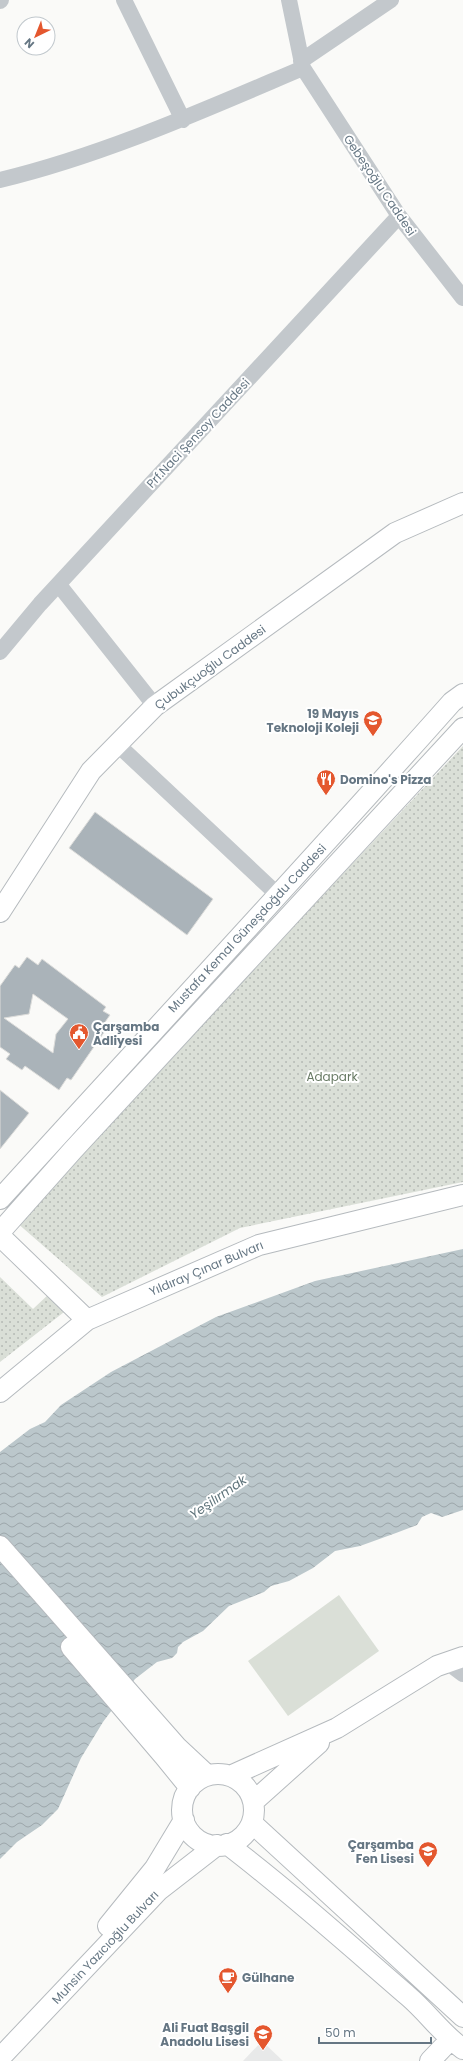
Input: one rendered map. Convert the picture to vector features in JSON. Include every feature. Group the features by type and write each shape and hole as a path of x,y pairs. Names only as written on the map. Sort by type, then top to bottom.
{"main road":[{"name":"Çubukçuoğlu Caddesi","path":"0,912 92,772 117,744 155,706 184,683 236,648 395,533 463,503"},
{"name":"Mustafa Kemal Güneşdoğdu Caddesi","path":"0,1199 277,894 354,813 452,702 463,694"},
{"name":"Mustafa Kemal Güneşdoğdu Caddesi","path":"0,1232 79,1144 463,728"},
{"name":"Yıldıray Çınar Bulvarı","path":"0,1392 86,1320 259,1245 463,1195"},
{"path":"0,1236 86,1320"},
{"path":"0,1546 171,1752 190,1788"},
{"path":"0,1566 171,1752 207,1775"},
{"path":"230,1776 337,1728 438,1666 455,1659"},
{"path":"253,1802 337,1728"},
{"path":"219,1774 230,1776 240,1781 248,1790 253,1802 254,1812 252,1823 246,1833 237,1840 222,1845 206,1843 196,1838 189,1830 184,1820 183,1809 185,1798 190,1788 197,1780 207,1775 219,1774"},
{"name":"Muhsin Yazıcıoğlu Bulvarı","path":"3,2059 155,1868 184,1820"},
{"path":"252,1823 463,2017"},
{"path":"222,1845 274,1880 420,2007 457,2044 430,2061"},
{"name":"Muhsin Yazıcıoğlu Bulvarı","path":"3,2059 159,1890 222,1845"},
{"path":"457,2061 463,2055"}],"street":[{"path":"124,0 183,120"},
{"path":"289,0 302,65"},
{"path":"0,180 38,171 183,120 302,65 391,0"},
{"name":"Gebeşoğlu Caddesi","path":"302,65 399,216 463,298"},
{"name":"Prf.Naci Şensoy Caddesi","path":"0,652 58,585 399,216"},
{"path":"58,585 155,706"},
{"path":"117,744 277,894"},
{"path":"455,1659 463,1674"}],"shaded area":[{"name":"Ali Fuat Başgil Anadolu Lisesi","path":"262,2041 283,2061 243,2061"}],"green space":[{"name":"Adapark","path":"463,746 463,1182 240,1228 102,1297 16,1222"},
{"path":"0,1277 33,1309 50,1293 68,1309 0,1362"},
{"path":"339,1595 379,1651 288,1716 248,1661"}],"water":[{"name":"Yeşilırmak","path":"463,1249 463,1510 442,1517 431,1513 422,1517 417,1525 360,1546 335,1551 313,1568 289,1581 271,1586 264,1592 229,1606 203,1631 183,1642 178,1647 177,1653 172,1658 157,1662 135,1679 103,1722 81,1758 58,1809 42,1825 17,1842 0,1859 0,1452 30,1429 45,1422 61,1405 111,1372 216,1317 315,1281"}],"building":[{"path":"95,812 213,899 187,935 69,848"},
{"path":"27,957 38,965 42,959 106,1007 103,1011 110,1015 103,1025 107,1028 71,1080 67,1078 59,1090 25,1066 22,1070 6,1059 10,1054 0,1047 0,986 15,965 19,968","holes":["33,994 68,1019 56,1034 53,1053 4,1018 29,1014"]},
{"path":"0,1090 29,1113 0,1149"}],"place":[{"name":"19 Mayıs Teknoloji Koleji","path":"373,737"},
{"name":"Domino's Pizza","path":"326,796"},
{"name":"Çarşamba Adliyesi","path":"79,1050"},
{"name":"Çarşamba Fen Lisesi","path":"428,1868"},
{"name":"Gülhane","path":"228,1994"},
{"name":"Ali Fuat Başgil Anadolu Lisesi","path":"263,2051"}]}
